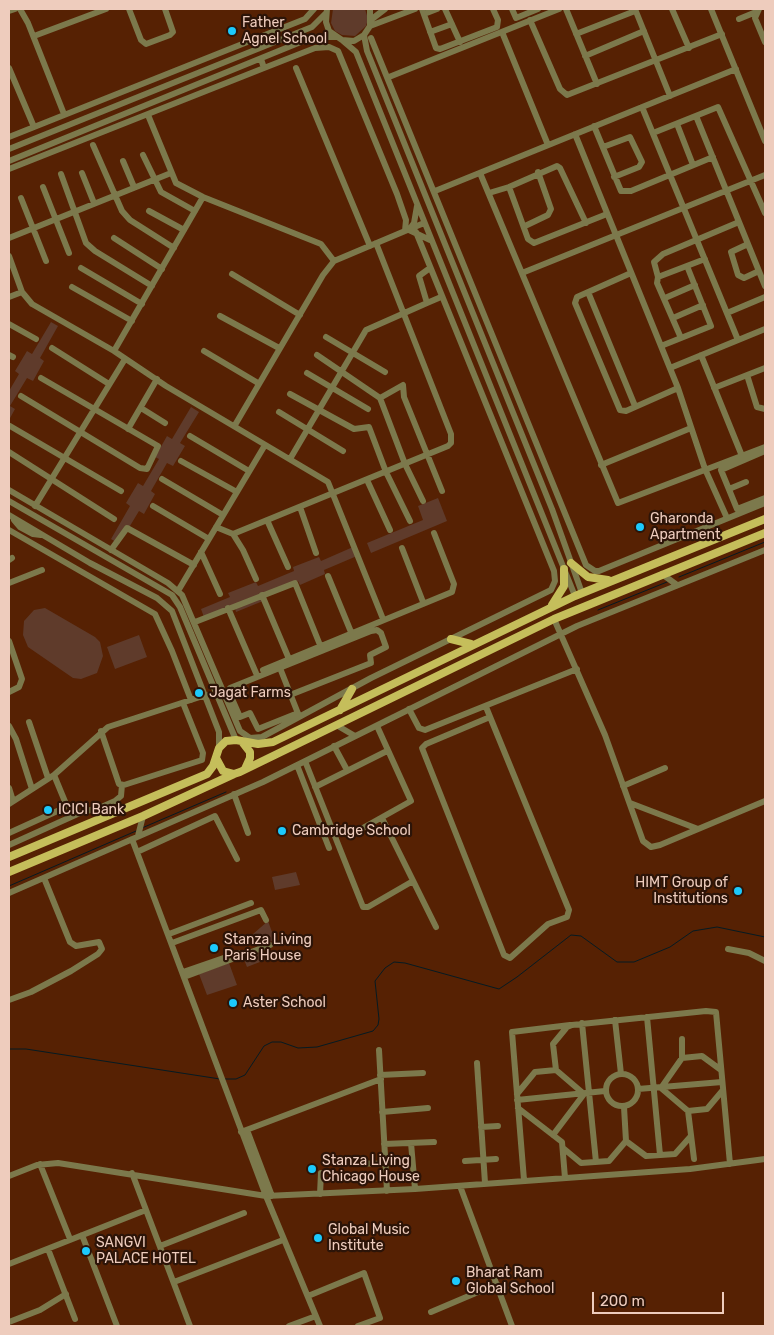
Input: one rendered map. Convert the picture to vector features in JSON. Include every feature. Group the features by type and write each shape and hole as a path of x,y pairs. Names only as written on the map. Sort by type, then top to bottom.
{"main road":[{"path":"9,857 207,774 213,766 217,752 226,741 258,744 273,742 450,654 549,608 765,519"},
{"path":"9,872 143,818 338,726 554,619 765,533"},
{"path":"707,557 722,546 721,541 711,541"},
{"path":"571,563 588,578 604,581 615,580"},
{"path":"549,608 562,592 564,569"},
{"path":"451,639 472,644"},
{"path":"450,654 455,657 444,662 450,670"},
{"path":"340,710 352,689"},
{"path":"239,741 250,752 250,758 245,769"},
{"path":"217,752 219,767 223,771 234,774"}],"street":[{"path":"9,11 14,9"},
{"path":"20,9 34,36 64,114"},
{"path":"34,36 106,9"},
{"path":"129,9 141,40 146,44 170,36 173,32 165,9"},
{"path":"9,137 305,19 314,9"},
{"path":"370,9 371,23"},
{"path":"9,161 313,37 354,41 364,35 371,23 385,9"},
{"path":"371,23 415,9"},
{"path":"437,9 423,12 438,49 497,27 498,20 493,9"},
{"path":"445,9 460,42"},
{"path":"512,9 516,18 538,9"},
{"path":"389,78 559,9"},
{"path":"566,9 597,84"},
{"path":"672,9 689,48"},
{"path":"711,9 765,141"},
{"path":"576,34 635,10 670,96"},
{"path":"327,11 329,31 356,52 564,569 578,595"},
{"path":"9,149 312,27 327,11"},
{"path":"739,18 757,11"},
{"path":"757,11 755,18 765,42"},
{"path":"530,20 562,94 570,95 722,34"},
{"path":"430,32 452,24"},
{"path":"586,56 644,31"},
{"path":"502,32 548,145"},
{"path":"364,35 367,51 552,508 571,563 578,595"},
{"path":"371,38 389,78 586,564 595,571 727,518 765,498"},
{"path":"254,40 258,48"},
{"path":"9,169 320,47 333,48 342,55 410,231 430,268 556,576 551,590 298,715 262,737 250,738 240,731 222,688 211,672 180,607 172,595 12,502"},
{"path":"261,59 264,68"},
{"path":"9,68 34,127"},
{"path":"233,534 448,446 452,439 403,312 296,68"},
{"path":"435,191 736,69"},
{"path":"389,105 398,101"},
{"path":"642,107 738,340"},
{"path":"653,133 718,107 765,213"},
{"path":"148,115 170,173 176,183 203,197 321,244 334,261"},
{"path":"696,116 765,286"},
{"path":"677,124 693,165"},
{"path":"594,126 618,189 625,192 713,157"},
{"path":"574,134 678,388 705,469 727,518"},
{"path":"603,147 630,137 642,162 639,167 614,177"},
{"path":"93,145 122,212 130,220 174,248"},
{"path":"143,155 153,180 161,192 195,211"},
{"path":"123,161 134,188"},
{"path":"489,193 538,172 558,166 586,223"},
{"path":"525,226 548,215 551,209 538,172"},
{"path":"9,238 170,173"},
{"path":"480,173 618,504 765,447"},
{"path":"61,174 86,243 95,251 152,286"},
{"path":"82,174 94,203"},
{"path":"522,273 765,175"},
{"path":"509,186 525,226 528,239 534,243 607,214"},
{"path":"42,187 69,253"},
{"path":"114,351 203,197"},
{"path":"21,198 46,261"},
{"path":"410,231 416,216 416,202"},
{"path":"149,211 184,230"},
{"path":"681,338 657,283 658,277 654,262 657,258 697,239 739,222"},
{"path":"234,425 323,275 334,261 410,231 424,223"},
{"path":"410,231 427,237 432,243"},
{"path":"114,238 162,269"},
{"path":"748,244 731,252 738,276 744,278 759,271"},
{"path":"9,256 22,292 32,304 114,351 124,359 325,480 333,493 383,619"},
{"path":"658,277 705,259"},
{"path":"661,346 711,326 687,266"},
{"path":"81,268 142,304"},
{"path":"427,303 419,276 430,268"},
{"path":"631,273 577,297 575,303 620,410 626,411 678,388"},
{"path":"232,274 300,315"},
{"path":"665,298 695,285"},
{"path":"72,287 132,321"},
{"path":"9,297 22,292"},
{"path":"588,292 635,406"},
{"path":"290,459 366,330 403,312 442,297"},
{"path":"727,313 765,297"},
{"path":"673,318 703,305"},
{"path":"220,316 279,348"},
{"path":"9,324 36,339"},
{"path":"670,368 765,328"},
{"path":"326,338 385,372"},
{"path":"52,348 109,384"},
{"path":"204,351 258,383"},
{"path":"317,355 380,398 423,501"},
{"path":"701,355 742,456"},
{"path":"35,506 124,359"},
{"path":"714,388 765,368"},
{"path":"307,373 368,409"},
{"path":"747,375 757,407 765,409"},
{"path":"21,396 145,470 158,446 41,378"},
{"path":"128,429 157,379"},
{"path":"380,398 403,384 404,397 442,491"},
{"path":"290,394 356,429 370,427 386,472 410,522"},
{"path":"141,408 165,423"},
{"path":"279,412 343,450"},
{"path":"10,426 121,491"},
{"path":"601,465 692,428"},
{"path":"190,436 249,471"},
{"path":"178,591 265,445"},
{"path":"9,452 114,519"},
{"path":"738,512 721,470 765,452"},
{"path":"181,461 237,492"},
{"path":"162,479 223,516"},
{"path":"367,480 390,530"},
{"path":"729,489 746,482"},
{"path":"9,490 178,591 185,599 211,672 239,741"},
{"path":"552,508 559,499"},
{"path":"738,512 765,503"},
{"path":"153,506 209,539"},
{"path":"300,507 316,553"},
{"path":"9,515 20,527 32,534 45,536 90,563 157,598 172,611 219,732 217,752"},
{"path":"267,520 288,568"},
{"path":"216,527 233,534 243,550 256,579"},
{"path":"111,550 127,528 194,565"},
{"path":"9,530 156,616 191,700"},
{"path":"222,688 351,632 452,592 454,589 434,533"},
{"path":"660,561 662,545"},
{"path":"402,548 423,602"},
{"path":"9,893 305,761 561,634 765,550"},
{"path":"201,552 220,594"},
{"path":"84,573 90,563"},
{"path":"9,583 42,570"},
{"path":"662,574 677,585"},
{"path":"328,576 351,632"},
{"path":"194,622 294,583 297,584 320,645"},
{"path":"262,594 288,659"},
{"path":"228,608 256,673"},
{"path":"554,619 577,669 624,786 643,841 651,847 765,801"},
{"path":"290,695 372,662 370,655 386,647 381,633 377,630 371,630 232,686 229,692 240,717 250,713 258,729 298,715"},
{"path":"9,641 22,679 19,687 9,692"},
{"path":"280,668 298,715"},
{"path":"409,709 419,728 425,730 577,669"},
{"path":"9,788 11,803 51,776 100,731 206,695"},
{"path":"122,784 204,759 183,703"},
{"path":"486,707 569,910 567,916 548,924 510,958 504,955 422,748 426,744 490,717"},
{"path":"29,722 51,776 66,804 61,811 9,832 12,844 64,820 115,801 123,791 122,784 118,782 100,731"},
{"path":"9,726 16,739 32,789"},
{"path":"338,726 355,736"},
{"path":"361,828 409,804 411,799 376,726"},
{"path":"334,746 347,770"},
{"path":"316,786 387,751"},
{"path":"305,761 363,907 413,881"},
{"path":"296,765 329,848"},
{"path":"624,786 665,768"},
{"path":"234,794 248,833"},
{"path":"630,803 698,829"},
{"path":"96,809 116,813"},
{"path":"61,811 64,820"},
{"path":"137,852 215,816 237,859"},
{"path":"143,818 137,836 137,852 169,934 218,1071 269,1196 283,1240 320,1326"},
{"path":"382,818 436,927"},
{"path":"9,1000 30,992 71,970 98,954 102,949 99,942 76,946 70,942 44,878"},
{"path":"169,934 251,903"},
{"path":"172,943 261,910 266,920"},
{"path":"183,975 270,945"},
{"path":"728,949 749,953 765,960"},
{"path":"183,975 240,952"},
{"path":"524,1180 512,1032 706,1011 716,1012 730,1164"},
{"path":"647,1017 657,1088 660,1155"},
{"path":"615,1020 621,1074"},
{"path":"582,1023 587,1093 596,1162"},
{"path":"556,1070 553,1044 567,1027 572,1025"},
{"path":"657,1088 682,1058 682,1039"},
{"path":"379,1050 387,1191"},
{"path":"682,1058 702,1056 721,1070"},
{"path":"476,1063 485,1183"},
{"path":"517,1101 535,1072 556,1070 587,1093"},
{"path":"244,1131 380,1077 424,1073"},
{"path":"621,1074 633,1078 638,1089 634,1101 624,1107 611,1103 605,1091 610,1080 621,1074"},
{"path":"638,1089 722,1082"},
{"path":"657,1088 688,1111 707,1109 723,1090"},
{"path":"517,1101 605,1091"},
{"path":"553,1135 587,1093"},
{"path":"517,1101 562,1142 565,1178"},
{"path":"563,1148 581,1162 609,1161 626,1140 624,1107"},
{"path":"382,1112 428,1108"},
{"path":"688,1111 694,1159"},
{"path":"481,1127 498,1126"},
{"path":"626,1140 646,1156 675,1154 690,1136"},
{"path":"384,1144 434,1142"},
{"path":"411,1143 415,1189"},
{"path":"465,1161 496,1159"},
{"path":"9,1176 40,1164 58,1163 269,1196 460,1186 730,1164 765,1159"},
{"path":"354,1163 385,1164"},
{"path":"40,1164 70,1239"},
{"path":"320,1172 320,1194"},
{"path":"132,1174 190,1326"},
{"path":"460,1186 512,1326"},
{"path":"9,1262 48,1249 146,1210"},
{"path":"160,1246 244,1213"},
{"path":"82,1235 117,1326"},
{"path":"174,1282 283,1240"},
{"path":"48,1249 75,1319"},
{"path":"308,1296 364,1273 380,1318 358,1326"},
{"path":"431,1312 497,1284"},
{"path":"9,1322 40,1310 66,1294"},
{"path":"289,1326 316,1316"}],"shaded area":[{"path":"333,9 365,9 368,19 366,26 355,36 342,35 335,31 331,23"},
{"path":"51,322 58,326 40,358 44,361 33,381 27,378 10,406 15,409 9,420 9,391 19,374 15,371 27,351 32,354"},
{"path":"191,407 199,412 180,443 185,446 173,466 167,463 151,491 155,494 144,514 139,511 119,544 111,539 130,506 126,503 138,483 143,486 159,459 155,457 167,436 172,439"},
{"path":"438,498 447,521 371,553 367,543 423,520 418,506"},
{"path":"353,547 357,556 324,570 325,574 300,585 298,581 261,596 263,601 236,612 235,608 205,620 201,609 230,597 228,593 256,582 258,586 294,571 293,567 319,557 321,561"},
{"path":"45,608 95,637 100,642 103,656 97,673 81,679 73,678 28,647 23,635 24,621 34,610"},
{"path":"139,635 147,657 115,669 107,647"},
{"path":"296,872 300,885 275,890 272,877"},
{"path":"268,921 275,940 257,947 253,934"},
{"path":"261,950 265,960 247,967 243,957"},
{"path":"229,963 237,985 207,995 199,974"}],"waterway":[{"path":"679,577 765,542"},
{"path":"598,610 667,582"},
{"path":"142,828 226,792"},
{"path":"9,886 136,831"},
{"path":"224,1079 236,1079 245,1075 264,1046 272,1042 281,1042 298,1048 317,1047 373,1031 378,1025 379,1019 375,981 385,968 394,962 405,963 499,989 571,935 581,936 617,962 634,962 670,947 693,931 717,927 765,937"},
{"path":"9,1049 26,1049 220,1079"}],"place":[{"name":"Father Agnel School","path":"232,31"},
{"name":"Gharonda Apartment","path":"640,527"},
{"name":"Jagat Farms","path":"199,693"},
{"name":"ICICI Bank","path":"48,810"},
{"name":"Cambridge School","path":"282,831"},
{"name":"HIMT Group of Institutions","path":"738,891"},
{"name":"Stanza Living Paris House","path":"214,948"},
{"name":"Aster School","path":"233,1003"},
{"name":"Stanza Living Chicago House","path":"312,1169"},
{"name":"Global Music Institute","path":"318,1238"},
{"name":"SANGVI PALACE HOTEL","path":"86,1251"},
{"name":"Bharat Ram Global School","path":"456,1281"}]}
